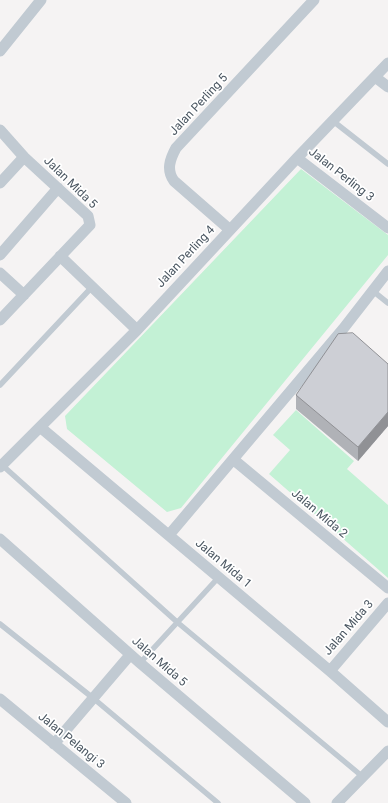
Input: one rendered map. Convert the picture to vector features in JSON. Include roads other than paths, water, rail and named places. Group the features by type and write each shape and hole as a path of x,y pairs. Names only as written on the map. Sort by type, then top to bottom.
{"street":[{"name":"Jalan Perling 5","path":"229,229 174,181 169,168 172,156 176,148 314,0"},
{"path":"0,51 34,2"},
{"name":"Jalan Perling 4","path":"1,466 137,330 229,229 388,63"},
{"path":"375,77 388,87"},
{"name":"Jalan Mida 5","path":"0,130 24,157 88,216 90,220 90,225 0,320"},
{"path":"0,183 24,157"},
{"name":"Jalan Perling 3","path":"297,158 388,228"},
{"path":"0,255 58,188"},
{"path":"60,256 137,330"},
{"path":"169,535 346,331 388,271"},
{"path":"0,273 24,295"},
{"name":"Jalan Mida 1","path":"40,427 330,671 388,722"},
{"name":"Jalan Mida 2","path":"234,460 388,588"},
{"name":"Jalan Mida 5","path":"0,538 140,664 305,803"},
{"name":"Jalan Mida 3","path":"330,671 388,603"},
{"path":"54,744 130,655"},
{"name":"Jalan Pelangi 3","path":"0,699 126,803"},
{"path":"337,803 388,751"}],"lane":[{"path":"333,121 388,164"},
{"path":"0,385 92,287"},
{"path":"372,292 388,303"},
{"path":"1,466 177,622 363,777"},
{"path":"140,664 218,578"},
{"path":"0,624 93,698 218,803"}]}
